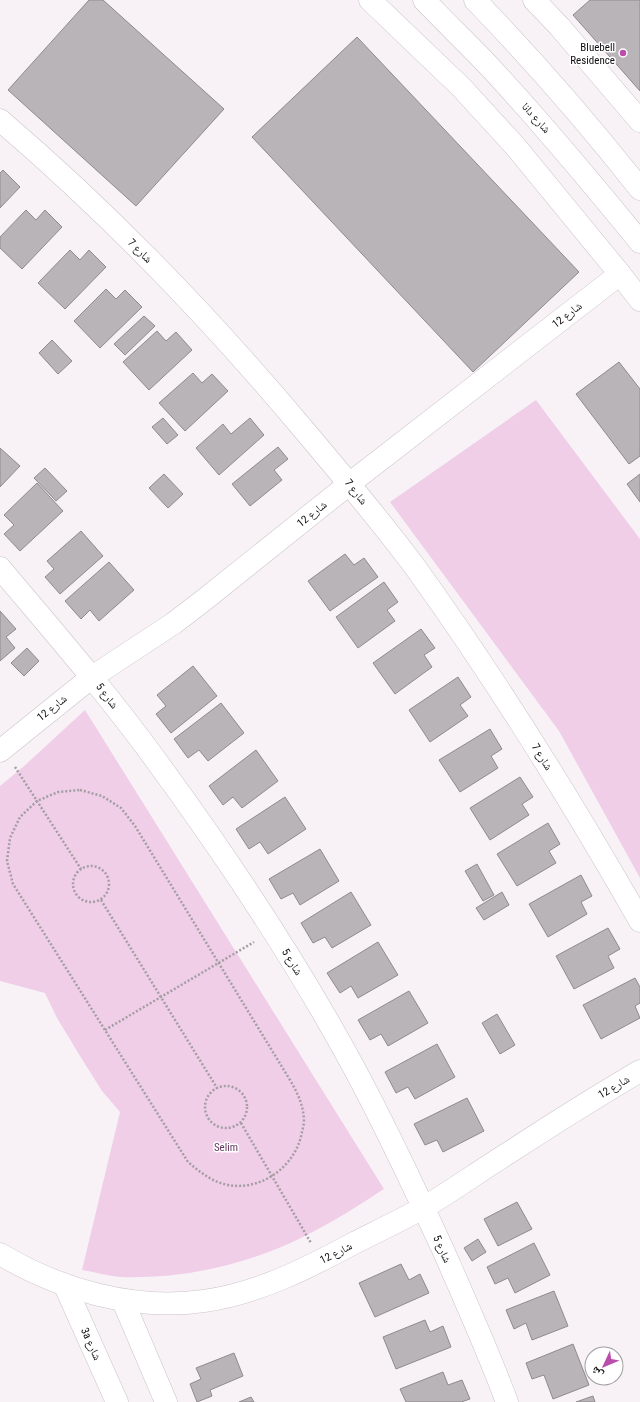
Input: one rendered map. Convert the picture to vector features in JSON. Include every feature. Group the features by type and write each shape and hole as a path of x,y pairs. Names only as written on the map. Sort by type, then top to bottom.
{"street":[{"path":"370,0 461,87 515,146 640,300"},
{"name":"شارع دانا","path":"424,0 488,66 541,124 593,184 640,242"},
{"path":"475,0 560,92 640,189"},
{"path":"534,0 559,26 640,121"},
{"name":"شارع 7","path":"0,120 108,218 191,302 270,389 350,484 414,566 481,663 575,810 640,921"},
{"name":"شارع 12","path":"2,749 92,677 174,623 204,600 350,484 620,274"},
{"name":"شارع 5","path":"0,568 92,677 160,765 216,844 273,931 314,998 353,1066 390,1136 473,1316 507,1402"},
{"name":"شارع 12","path":"0,1254 23,1268 65,1286 123,1301 163,1304 203,1301 243,1293 281,1280 423,1207 564,1116 640,1071"},
{"name":"3a شارع","path":"65,1286 117,1402"},
{"path":"123,1301 166,1402"}],"path":[{"path":"2,749 81,869"},
{"path":"80,790 102,796 121,808 135,826 218,963 290,1080 300,1100 304,1122 300,1143 289,1162 272,1176 251,1184 228,1185 206,1177 188,1162 13,884 7,861 10,838 20,817 37,801 58,792 80,790"},
{"path":"90,866 99,868 106,874 109,883 107,892 101,900 92,902 83,901 76,894 73,886 75,876 81,869 90,866"},
{"path":"101,900 217,1088"},
{"path":"105,1030 273,931"},
{"path":"228,1086 240,1090 247,1100 247,1112 240,1123 233,1127 224,1128 216,1125 209,1118 205,1110 206,1101 210,1093 217,1088 228,1086"},
{"path":"240,1123 322,1260"}],"green space":[{"path":"536,400 640,539 640,878 559,731 390,502"},
{"name":"Selim","path":"85,710 384,1189 324,1226 282,1247 237,1262 191,1273 168,1276 121,1277 82,1270 120,1112 102,1091 57,1018 45,993 0,981 0,786"}],"building":[{"path":"89,0 103,0 224,109 136,206 8,90"},
{"name":"Bluebell Residence","path":"590,0 640,0 640,91 573,15"},
{"path":"357,37 579,272 473,372 252,137"},
{"path":"3,170 20,187 0,208 0,173"},
{"path":"26,210 36,220 45,210 62,227 22,269 0,248 0,237"},
{"path":"70,250 80,260 89,250 106,267 65,309 38,283"},
{"path":"106,289 116,299 125,290 142,307 100,348 74,321"},
{"path":"144,316 155,326 125,355 114,344"},
{"path":"157,331 166,341 176,332 192,350 149,390 123,362"},
{"path":"52,340 72,361 58,374 39,353"},
{"path":"619,362 640,389 640,456 629,464 576,394"},
{"path":"193,373 202,383 212,374 228,391 185,431 159,403"},
{"path":"163,418 178,435 167,444 152,427"},
{"path":"250,418 264,435 219,475 196,448 223,424 231,434"},
{"path":"278,447 288,459 274,470 282,480 250,506 232,484"},
{"path":"0,448 20,466 0,487"},
{"path":"45,468 67,491 56,501 34,478"},
{"path":"164,474 183,494 168,508 149,488"},
{"path":"640,474 640,502 627,484"},
{"path":"37,483 63,511 20,551 4,534 14,525 4,515"},
{"path":"81,531 103,556 60,594 45,577 54,569 47,561"},
{"path":"345,554 354,565 364,558 378,577 330,611 308,581"},
{"path":"109,562 134,590 99,621 90,610 81,619 65,601"},
{"path":"384,582 398,602 387,610 395,621 358,648 336,617"},
{"path":"0,611 16,629 6,637 15,648 0,661"},
{"path":"421,629 435,648 424,655 432,667 395,694 373,663"},
{"path":"27,648 39,661 24,676 11,663"},
{"path":"193,666 217,696 171,733 156,714 166,706 157,695"},
{"path":"458,677 471,697 460,705 468,716 430,742 409,710"},
{"path":"221,703 244,733 208,761 199,750 188,758 174,739"},
{"path":"490,729 502,749 491,756 498,768 460,792 439,760"},
{"path":"256,750 278,781 242,808 233,797 223,805 209,786"},
{"path":"520,777 533,797 522,804 529,815 490,840 470,808"},
{"path":"285,797 306,829 268,854 260,842 249,849 236,829"},
{"path":"548,823 560,844 549,851 556,863 517,886 497,854"},
{"path":"320,849 339,881 300,905 293,893 281,899 269,879"},
{"path":"477,864 494,895 483,901 465,871"},
{"path":"581,875 592,896 581,902 587,914 548,937 529,904"},
{"path":"351,892 371,925 332,948 325,937 313,943 301,923"},
{"path":"502,892 509,905 484,920 476,908"},
{"path":"608,928 620,949 608,956 614,968 574,989 556,956"},
{"path":"378,942 398,975 358,998 351,986 340,993 327,973"},
{"path":"635,978 640,987 640,1003 635,1006 640,1018 601,1039 583,1005"},
{"path":"409,991 428,1023 388,1046 381,1034 370,1040 358,1020"},
{"path":"497,1014 515,1045 500,1054 482,1023"},
{"path":"437,1044 455,1077 415,1099 408,1087 396,1093 385,1072"},
{"path":"467,1098 484,1131 443,1152 437,1140 425,1145 414,1124"},
{"path":"517,1202 532,1229 498,1246 484,1219"},
{"path":"478,1239 486,1252 472,1261 464,1248"},
{"path":"534,1243 550,1275 515,1293 508,1278 495,1284 487,1267"},
{"path":"401,1264 409,1280 420,1274 429,1293 375,1317 359,1283"},
{"path":"554,1291 568,1326 532,1340 526,1323 514,1329 506,1310"},
{"path":"425,1320 430,1332 443,1326 451,1347 396,1369 383,1337"},
{"path":"573,1344 584,1372 584,1386 586,1386 553,1399 544,1375 532,1379 526,1363"},
{"path":"234,1353 243,1376 210,1390 212,1396 197,1402 190,1384 201,1379 196,1368"},
{"path":"443,1372 448,1385 462,1380 470,1399 461,1402 406,1402 400,1389"},
{"path":"593,1396 595,1402 576,1402"},
{"path":"251,1397 254,1402 239,1402"}],"place":[{"name":"Bluebell Residence","path":"623,53"}]}
